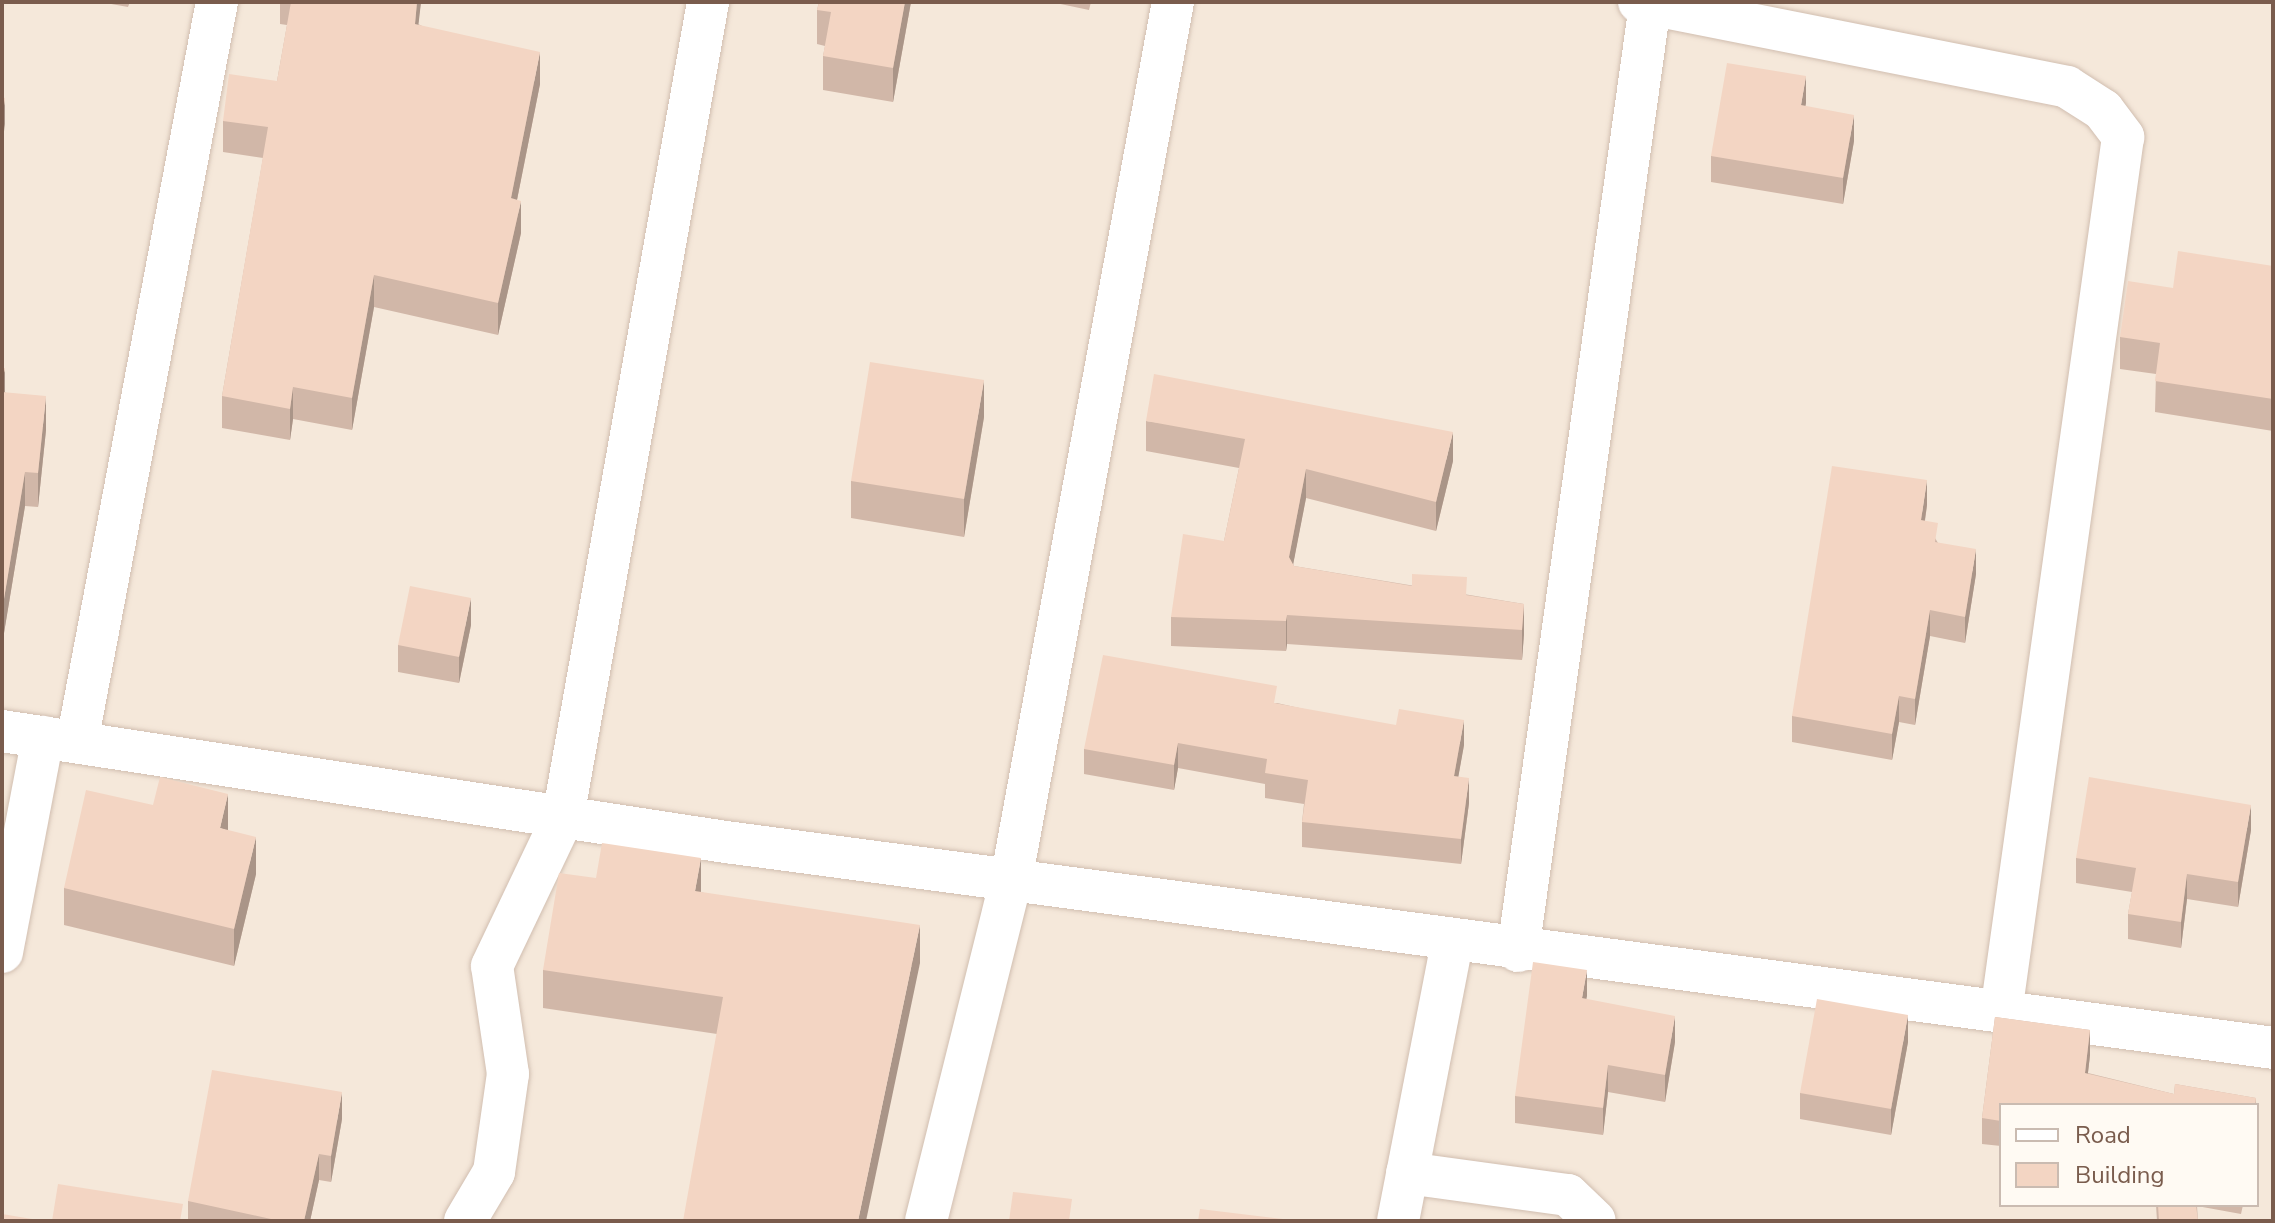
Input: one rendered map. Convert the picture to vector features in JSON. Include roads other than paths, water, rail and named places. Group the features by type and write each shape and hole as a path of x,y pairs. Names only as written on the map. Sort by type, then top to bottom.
{"street":[{"path":"2,952 60,740 217,2"},
{"path":"465,1221 494,1172 508,1074 492,966 563,817 708,2"},
{"path":"926,1221 1011,881 1173,2"},
{"path":"1518,951 1645,3 2067,87 2103,110 2123,137 2001,1013"},
{"path":"2,731 563,817 1011,881 1518,951 2273,1048"},
{"path":"1398,1221 1452,942"},
{"path":"1407,1173 1568,1195 1595,1221"}]}
